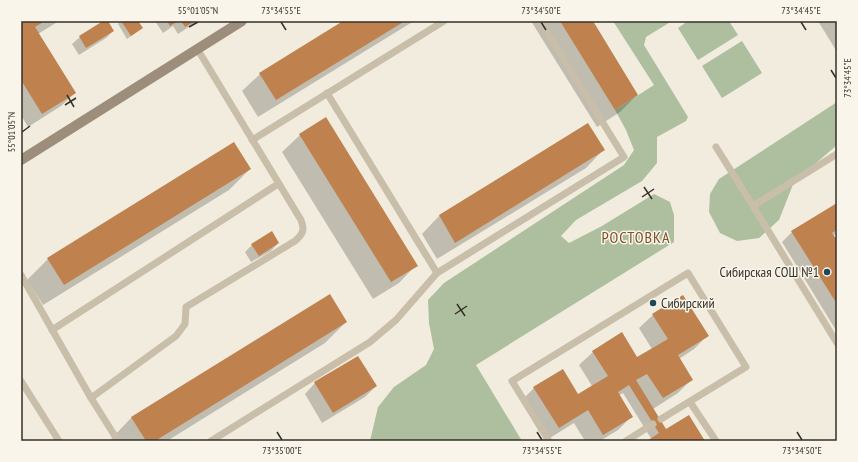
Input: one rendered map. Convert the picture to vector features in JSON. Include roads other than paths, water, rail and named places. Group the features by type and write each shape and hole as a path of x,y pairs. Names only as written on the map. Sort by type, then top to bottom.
{"street":[{"path":"21,160 242,21"}],"lane":[{"path":"252,140 444,21"},
{"path":"211,441 370,342 396,320 437,273 624,157 540,21"},
{"path":"91,398 176,336 185,324 186,307 295,241 302,235 304,228 301,220 198,50"},
{"path":"327,93 437,273"},
{"path":"716,147 837,343"},
{"path":"753,206 837,154"},
{"path":"52,330 278,184"},
{"path":"549,441 512,381 688,273 746,367 660,419"},
{"path":"21,275 91,398 118,441"},
{"path":"21,381 59,441"},
{"path":"690,402 716,441"},
{"path":"626,441 653,424"}],"place":[{"name":"Сибирская СОШ №1","path":"827,272"},
{"name":"Сибирский","path":"653,303"}],"district":[{"name":"РОСТОВКА","path":"636,237"}]}
